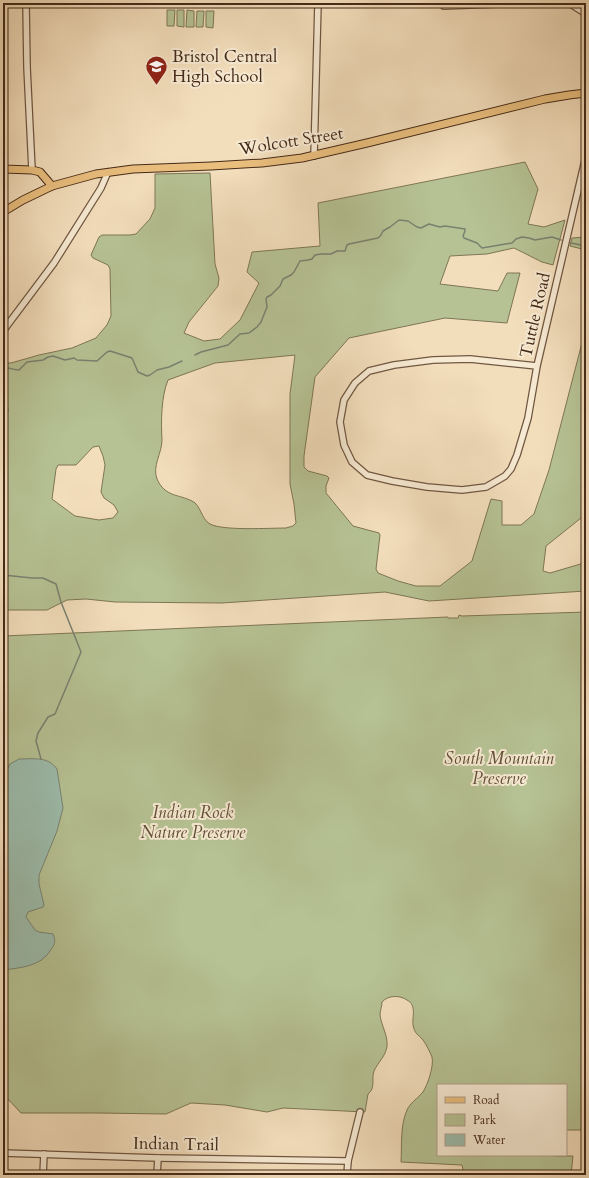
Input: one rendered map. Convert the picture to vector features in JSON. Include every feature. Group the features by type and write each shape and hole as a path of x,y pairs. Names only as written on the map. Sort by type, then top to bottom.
{"main road":[{"name":"Wolcott Street","path":"3,212 23,200 52,186 88,176 133,169 262,163 314,156 545,99 586,93"},
{"path":"3,169 32,170 40,172 52,186"}],"street":[{"path":"26,3 27,67 32,170"},
{"path":"314,156 318,3"},
{"path":"444,6 524,3"},
{"path":"569,3 586,14"},
{"name":"Tuttle Road","path":"537,366 470,359 433,360 394,365 369,371 355,383 344,400 340,422 344,445 352,462 367,475 426,487 462,490 486,487 505,476 511,469 520,448 528,418 537,366 586,156"},
{"path":"3,331 54,263 101,188 108,172"},
{"path":"347,1175 348,1161 360,1112"},
{"name":"Indian Trail","path":"3,1153 158,1158 348,1161"},
{"path":"44,1154 44,1175"},
{"path":"157,1175 158,1158"}],"green space":[{"path":"167,10 175,10 174,26 167,26"},
{"path":"177,10 184,10 184,27 177,26"},
{"path":"187,10 194,11 194,27 186,27"},
{"path":"197,11 204,11 203,27 196,27"},
{"path":"206,11 214,11 213,28 206,27"},
{"path":"525,162 538,189 528,224 544,227 565,220 553,265 542,262 514,248 487,254 450,256 440,284 498,291 507,273 520,273 507,323 445,318 349,338 315,377 304,456 304,467 308,471 327,476 329,478 326,486 326,493 353,526 379,533 376,569 378,573 416,586 440,586 472,561 491,499 502,501 502,525 521,525 534,514 549,470 583,339 586,339 586,514 546,546 543,571 550,573 584,563 586,565 586,591 429,601 385,592 222,603 115,602 86,599 67,600 47,610 3,610 3,363 11,363 72,348 96,338 107,325 111,316 110,269 108,265 93,258 91,255 99,237 102,235 136,234 150,219 155,208 155,174 210,173 215,264 219,278 218,286 189,322 184,333 204,341 220,339 240,320 259,283 247,272 252,252 320,246 318,203","holes":["295,355 290,394 290,484 296,523 293,526 286,528 258,529 225,528 210,524 207,522 195,503 168,492 160,485 157,479 156,464 162,445 163,402 168,380 215,363","99,446 105,465 101,492 104,498 114,505 118,512 113,518 99,520 75,516 52,499 56,469 58,465 76,465 93,447"]},
{"path":"586,237 586,250 570,246 572,238"},
{"name":"Indian Rock Nature Preserve","path":"586,612 586,1130 567,1130 567,1084 437,1084 437,1156 573,1156 571,1175 464,1175 462,1165 401,1162 402,1129 405,1116 410,1105 425,1089 430,1075 432,1057 427,1046 416,1033 414,1028 412,1005 404,998 398,997 387,998 382,1002 380,1015 387,1046 385,1053 374,1071 373,1086 368,1094 365,1112 283,1108 267,1112 225,1105 191,1103 166,1114 21,1113 5,1096 3,1096 3,636 448,617 458,618 459,615"}],"water":[{"path":"19,759 45,760 57,769 63,808 57,831 39,875 39,884 44,905 43,907 28,912 26,917 35,930 53,934 55,941 46,956 36,963 3,970 3,834 6,825 7,808 6,772 10,764"}],"waterway":[{"path":"195,355 228,345 240,334 249,333 257,327 261,322 267,307 267,297 280,286 283,279 294,272 300,261 312,259 315,255 345,251 347,245 349,244 378,238 383,231 399,220 408,221 421,228 429,224 440,227 445,226 465,229 463,236 464,238 477,243 482,248 512,243 516,239 522,237 535,240 552,237 561,240"},
{"path":"571,243 586,246"},
{"path":"3,368 19,370 27,362 43,360 53,356 65,360 74,358 77,360 97,361 110,351 132,358 138,372 147,376 157,370 169,367 182,361"},
{"path":"3,402 8,410 4,422 5,443 3,450"},
{"path":"3,575 43,578 56,584 61,602 81,652 55,714 48,717 38,733 36,741 41,759"}],"place":[{"name":"Bristol Central High School","path":"157,86"}],"park label":[{"name":"South Mountain Preserve","path":"499,768"}]}
